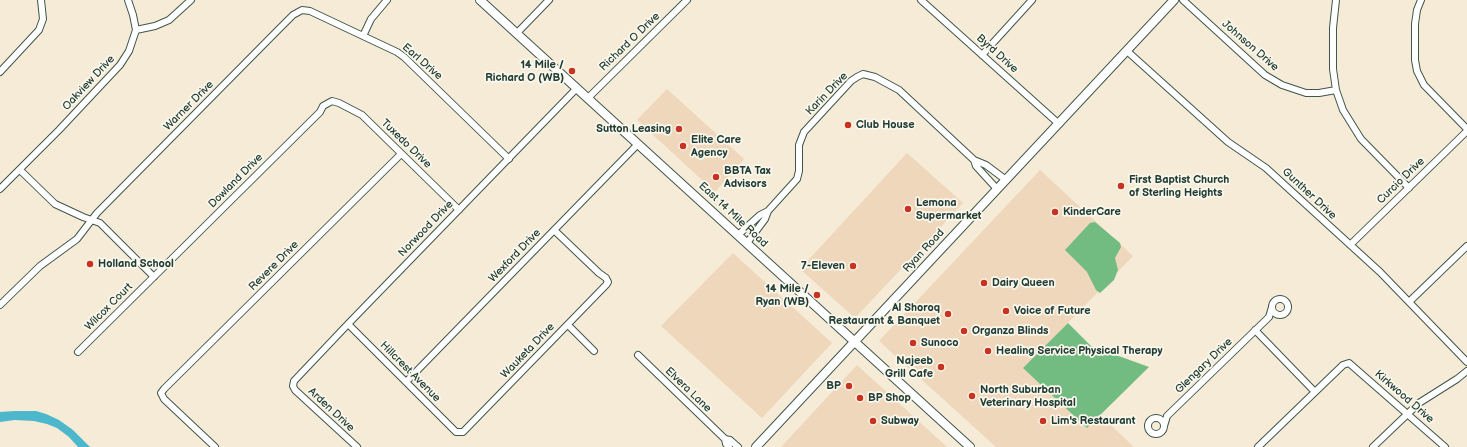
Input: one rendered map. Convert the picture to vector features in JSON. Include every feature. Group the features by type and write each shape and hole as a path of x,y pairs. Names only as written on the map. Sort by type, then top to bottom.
{"main road":[{"name":"East 14 Mile Road","path":"480,0 970,447"},
{"name":"Ryan Road","path":"756,447 1174,0"}],"street":[{"path":"0,72 39,30 43,19 41,0"},
{"path":"128,0 136,30 155,26 169,20 191,0"},
{"path":"363,36 371,19 387,0"},
{"path":"517,33 549,0"},
{"name":"Richard O Drive","path":"588,98 687,0"},
{"name":"Byrd Drive","path":"921,0 1059,124"},
{"path":"982,54 1032,0"},
{"name":"Johnson Drive","path":"1183,0 1265,75 1282,85 1306,93 1319,94 1336,90"},
{"path":"1336,0 1332,50 1333,69 1336,90 1343,110 1361,139 1409,188"},
{"path":"1421,0 1417,10 1415,24 1415,60 1417,71 1424,86 1467,130"},
{"name":"Earl Drive","path":"302,10 310,12 363,36 404,57 509,159"},
{"name":"Warner Drive","path":"0,305 40,266 77,239 91,219 293,15 302,10"},
{"name":"Oakview Drive","path":"0,189 120,65 132,42 136,30"},
{"name":"Gunther Drive","path":"1127,51 1228,142 1266,168 1380,272 1467,362"},
{"name":"Karin Drive","path":"738,235 760,215 768,210 797,179 799,171 799,145 804,132 851,81 863,74 875,77 899,90 974,160 986,165 1006,180"},
{"name":"Norwood Drive","path":"293,386 295,379 577,88"},
{"name":"Tuxedo Drive","path":"332,101 362,115 459,210"},
{"name":"Dowland Drive","path":"154,277 320,112 323,106 332,101"},
{"name":"Curcio Drive","path":"1350,245 1467,130"},
{"name":"Wexford Drive","path":"406,382 638,144"},
{"name":"Revere Drive","path":"215,447 169,404 161,394 164,389 401,154"},
{"name":"Karin Drive","path":"974,160 976,166 997,189"},
{"path":"20,170 55,204 100,223 154,277"},
{"name":"Karin Drive","path":"747,244 765,219 768,210"},
{"name":"Wauketa Drive","path":"459,433 467,429 606,285 607,280 554,230"},
{"path":"1409,302 1467,246"},
{"name":"Wilcox Court","path":"78,352 154,277"},
{"path":"1276,299 1282,299 1286,302 1287,310 1283,314 1278,315 1269,317 1272,303 1276,299"},
{"path":"1272,307 1274,312 1278,315"},
{"name":"Glengary Drive","path":"1164,426 1167,416 1269,317"},
{"name":"Hillcrest Avenue","path":"348,324 456,432 459,433"},
{"path":"568,325 594,350"},
{"path":"1255,330 1315,392 1258,447"},
{"name":"Elvera Lane","path":"638,355 725,439 730,440 738,447"},
{"name":"Kirkwood Drive","path":"1315,392 1343,365 1349,363 1445,447"},
{"path":"1372,447 1419,403 1467,371"},
{"name":"Arden Drive","path":"293,386 295,390 357,447"},
{"path":"1157,418 1162,421 1164,426 1161,433 1156,435 1151,433 1148,429 1148,424 1152,420 1157,418 1167,416"},
{"name":"Elvera Lane","path":"725,439 726,444 729,447"}],"shaded area":[{"path":"667,89 744,159 715,192 637,120"},
{"path":"907,153 963,203 855,318 800,269"},
{"path":"1040,170 1133,256 1024,368 1087,428 1100,415 1134,447 996,447 879,341"},
{"path":"733,253 832,343 762,418 661,326"},
{"path":"857,365 947,447 781,447"}],"green space":[{"path":"1095,222 1120,243 1121,247 1115,258 1118,270 1114,280 1100,293 1096,290 1087,272 1065,250 1090,223"},
{"path":"1068,323 1091,346 1149,367 1087,428 1023,368"}],"water":[{"path":"36,411 59,420 73,430 90,447 78,447 69,437 57,428 47,424 34,421 15,420 0,422 0,412"}],"place":[{"name":"14 Mile / Richard O (WB)","path":"572,71"},
{"name":"Club House","path":"848,125"},
{"name":"Sutton Leasing","path":"679,129"},
{"name":"Elite Care Agency","path":"683,146"},
{"name":"BBTA Tax Advisors","path":"716,177"},
{"name":"First Baptist Church of Sterling Heights","path":"1121,186"},
{"name":"Lemona Supermarket","path":"908,209"},
{"name":"KinderCare","path":"1055,212"},
{"name":"Holland School","path":"90,264"},
{"name":"7-Eleven","path":"853,266"},
{"name":"Dairy Queen","path":"984,283"},
{"name":"14 Mile / Ryan (WB)","path":"817,295"},
{"name":"Voice of Future","path":"1006,311"},
{"name":"Al Shoroq Restaurant & Banquet","path":"948,314"},
{"name":"Organza Blinds","path":"964,331"},
{"name":"Sunoco","path":"913,343"},
{"name":"Healing Service Physical Therapy","path":"988,351"},
{"name":"Najeeb Grill Cafe","path":"941,367"},
{"name":"BP","path":"849,386"},
{"name":"North Suburban Veterinary Hospital","path":"972,396"},
{"name":"BP Shop","path":"860,398"},
{"name":"Subway","path":"873,421"},
{"name":"Lim's Restaurant","path":"1043,421"}]}
